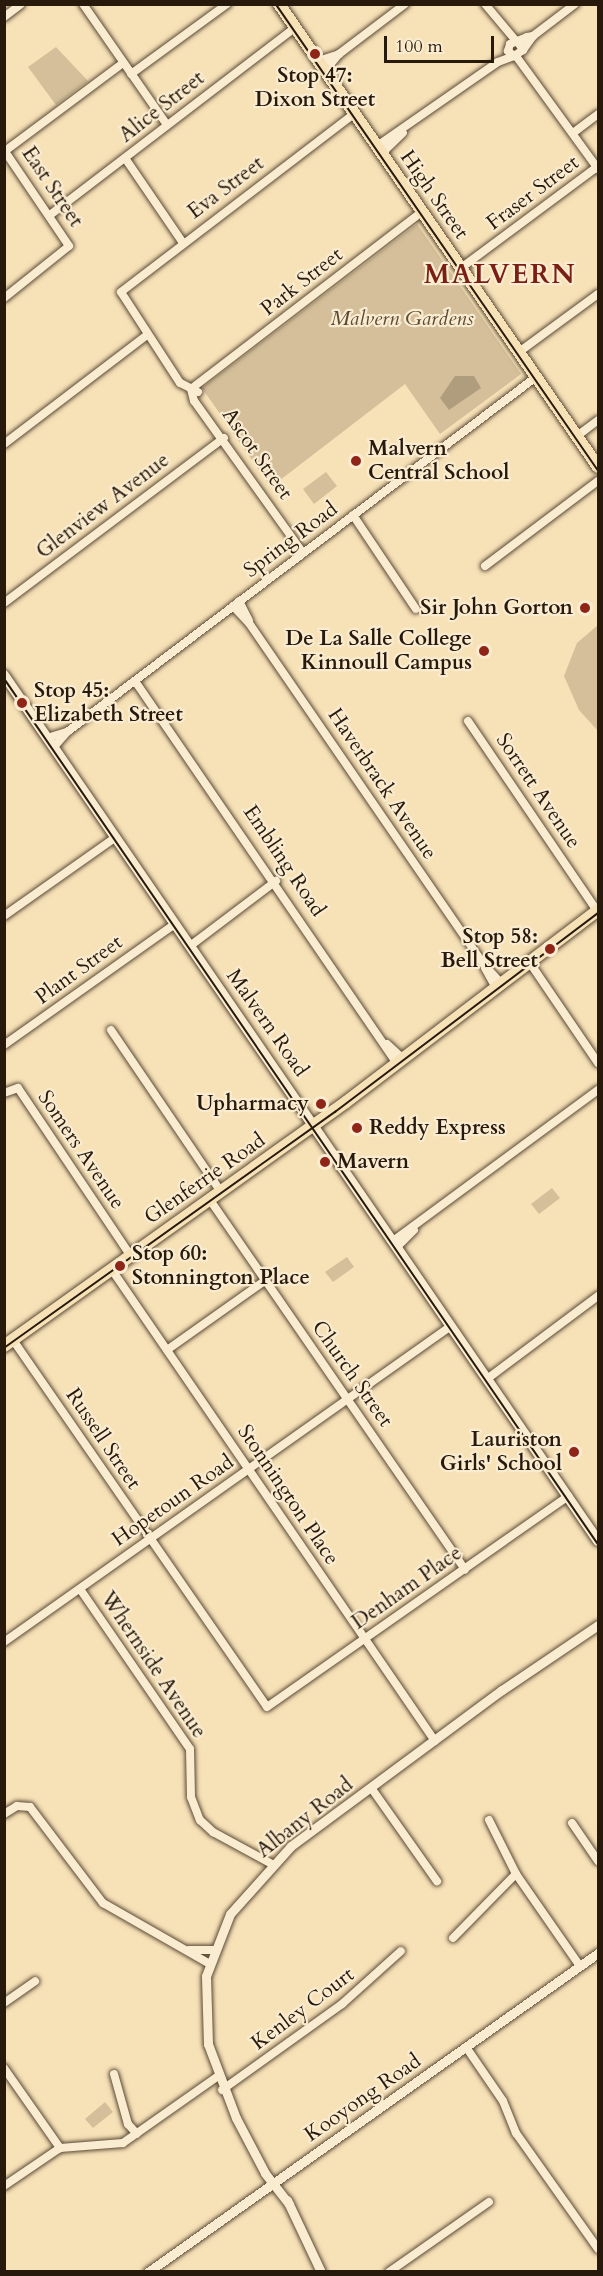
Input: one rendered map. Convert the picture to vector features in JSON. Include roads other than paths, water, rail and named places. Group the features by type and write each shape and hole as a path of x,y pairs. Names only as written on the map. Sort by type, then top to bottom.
{"main road":[{"name":"High Street","path":"279,4 598,467"},
{"name":"Malvern Road","path":"4,675 598,1541"},
{"name":"Glenferrie Road","path":"9,1343 314,1126 598,911"}],"street":[{"path":"4,17 21,4"},
{"path":"83,4 167,125"},
{"path":"131,74 227,4"},
{"path":"321,66 405,4"},
{"path":"485,4 598,168"},
{"path":"379,150 498,62 519,53 533,36 575,4"},
{"name":"Alice Street","path":"50,215 295,28"},
{"path":"498,62 512,44 533,36"},
{"path":"512,44 519,53"},
{"path":"321,66 339,54"},
{"path":"5,150 123,63"},
{"name":"Eva Street","path":"147,335 121,292 354,114"},
{"path":"573,133 598,114"},
{"name":"East Street","path":"4,298 69,246 5,150"},
{"path":"125,159 183,243"},
{"path":"4,166 12,160"},
{"name":"Fraser Street","path":"461,268 598,168"},
{"name":"Park Street","path":"195,390 203,379 422,212"},
{"path":"519,352 598,294"},
{"path":"4,444 147,335 180,383 195,390"},
{"name":"Spring Road","path":"51,743 536,377"},
{"name":"Ascot Street","path":"195,390 201,406 303,553"},
{"path":"577,436 598,420"},
{"name":"Glenview Avenue","path":"4,603 224,438"},
{"path":"485,566 598,481"},
{"path":"353,515 416,609"},
{"name":"Haverbrack Avenue","path":"236,604 499,986"},
{"name":"Embling Road","path":"138,678 400,1061"},
{"name":"Sorrett Avenue","path":"468,720 598,911"},
{"path":"4,916 116,837"},
{"path":"190,946 276,881"},
{"name":"Plant Street","path":"4,1045 175,924"},
{"path":"530,963 598,1063"},
{"path":"111,1030 221,1192"},
{"name":"Somers Avenue","path":"6,1092 14,1086 21,1093 131,1256"},
{"path":"395,1244 598,1090"},
{"name":"Church Street","path":"210,1200 465,1570"},
{"name":"Stonnington Place","path":"112,1269 435,1741"},
{"path":"167,1350 266,1280"},
{"path":"487,1379 598,1296"},
{"name":"Hopetoun Road","path":"4,1642 451,1326"},
{"name":"Russell Street","path":"9,1343 267,1707"},
{"name":"Denham Place","path":"267,1707 568,1496"},
{"name":"Whernside Avenue","path":"80,1589 190,1749 191,1797 200,1820 213,1832 272,1864"},
{"name":"Albany Road","path":"321,2271 289,2204 262,2164 217,2077 204,2007 214,1950 241,1898 272,1864 435,1741 598,1625"},
{"path":"372,1789 437,1881"},
{"path":"4,1814 17,1806 30,1807 103,1903 210,1964"},
{"path":"489,1820 516,1874 580,1966"},
{"path":"572,1822 598,1861"},
{"path":"453,1938 516,1874"},
{"path":"189,1950 214,1950"},
{"name":"Kenley Court","path":"222,2090 342,2004 401,1951"},
{"name":"Kooyong Road","path":"148,2271 598,1953"},
{"path":"4,2002 35,1981"},
{"path":"466,2047 504,2101 516,2133 598,2249"},
{"path":"4,2068 60,2148"},
{"path":"114,2074 128,2124 136,2134"},
{"path":"4,2186 60,2148 110,2147 136,2134 217,2077"},
{"path":"389,2271 489,2202"}],"tram line":[{"path":"276,4 598,470"},
{"path":"4,678 598,1544"},
{"path":"4,1348 335,1112 598,913"}],"place":[{"name":"Stop 47: Dixon Street","path":"315,54"},
{"name":"Malvern Central School","path":"356,461"},
{"name":"Sir John Gorton","path":"585,608"},
{"name":"De La Salle College Kinnoull Campus","path":"484,651"},
{"name":"Stop 45: Elizabeth Street","path":"22,703"},
{"name":"Stop 58: Bell Street","path":"550,949"},
{"name":"Upharmacy","path":"321,1104"},
{"name":"Reddy Express","path":"357,1128"},
{"name":"Mavern","path":"325,1162"},
{"name":"Stop 60: Stonnington Place","path":"120,1266"},
{"name":"Lauriston Girls' School","path":"574,1452"}],"district":[{"name":"MALVERN","path":"500,275"}],"park label":[{"name":"Malvern Gardens","path":"402,319"}]}
